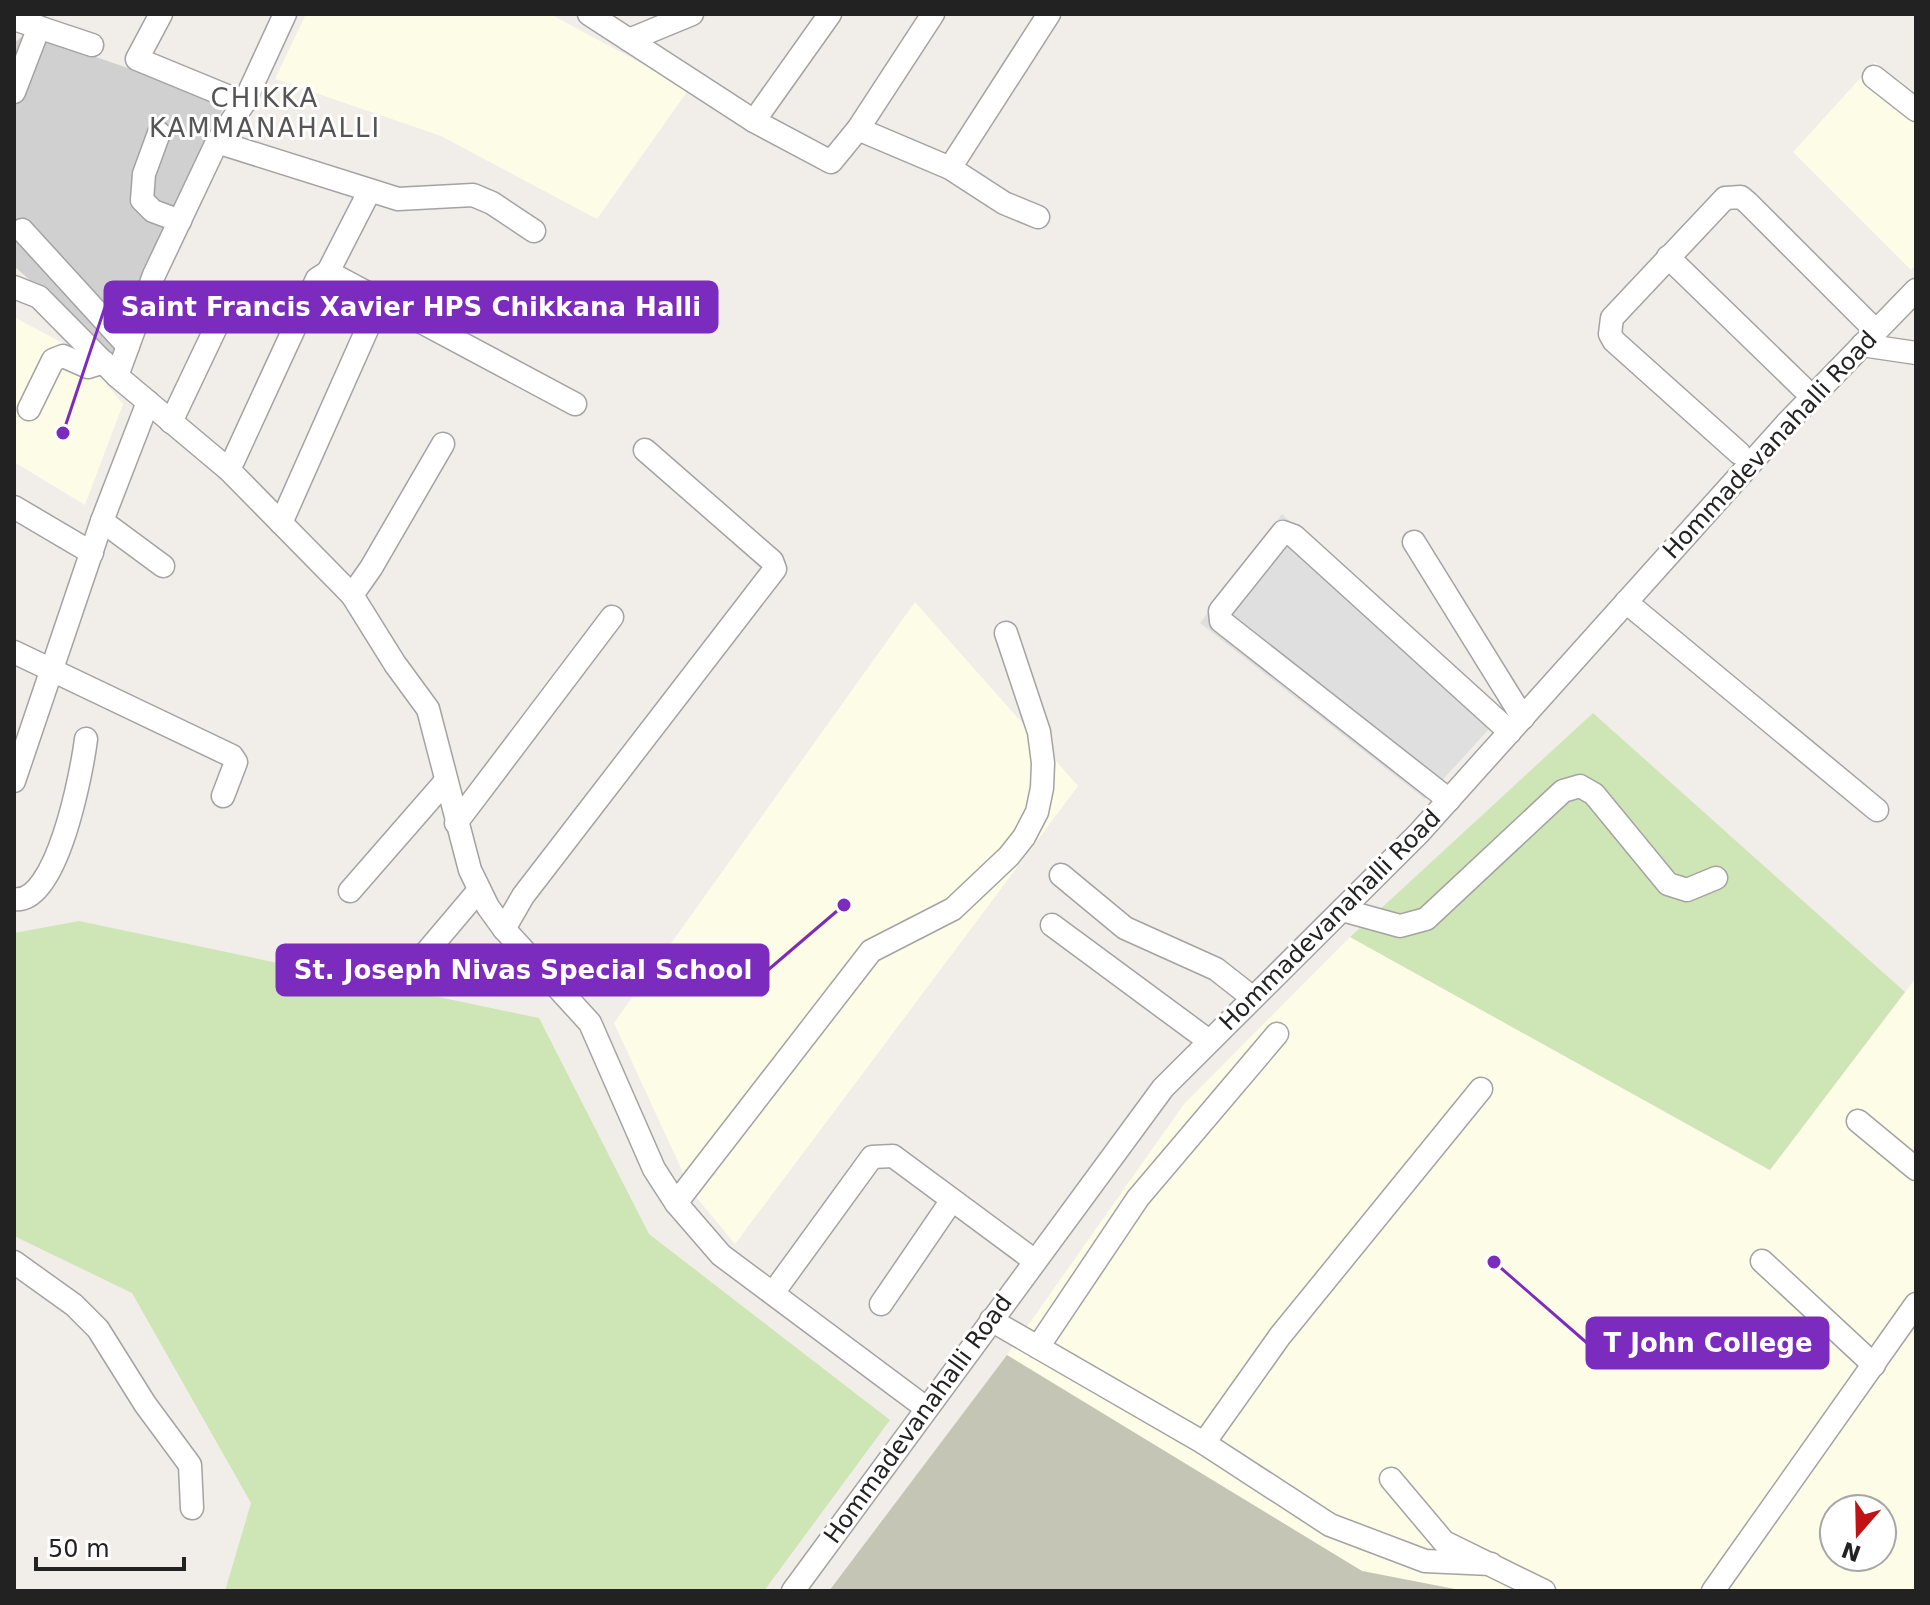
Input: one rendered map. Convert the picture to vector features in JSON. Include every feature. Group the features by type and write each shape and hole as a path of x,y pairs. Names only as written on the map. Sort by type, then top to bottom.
{"street":[{"path":"161,14 137,59 244,103"},
{"path":"110,369 128,346 154,275 217,142 244,103 285,14"},
{"path":"589,14 754,121 831,162 858,129 933,14"},
{"path":"629,40 692,14"},
{"path":"754,121 830,14"},
{"path":"950,168 1049,14"},
{"path":"14,19 92,45"},
{"path":"14,92 39,27"},
{"path":"1874,77 1916,110"},
{"path":"858,129 950,168 1004,203 1038,217"},
{"path":"159,133 144,174 142,200 153,211 180,221"},
{"path":"217,142 398,199 473,195 492,203 534,231"},
{"path":"229,470 317,279 328,272 369,192"},
{"path":"1739,453 1610,334 1612,318 1725,198 1741,197 1869,338 1916,353"},
{"path":"22,230 128,346"},
{"path":"1668,257 1803,388"},
{"path":"328,272 575,404"},
{"path":"14,287 39,297 110,369 229,470 352,595 395,664 428,709 456,823 479,890 504,929 590,1023 648,1155 676,1203 721,1255 926,1408"},
{"name":"Hommadevanahalli Road","path":"793,1591 1163,1088 1449,800 1776,434 1916,290"},
{"path":"281,523 381,298"},
{"path":"171,422 219,321"},
{"path":"29,409 53,360 63,356 88,367 110,369"},
{"path":"14,781 102,521 148,402"},
{"path":"352,595 443,444"},
{"path":"504,929 523,896 775,569 772,561 645,450"},
{"path":"14,507 92,553"},
{"path":"102,521 163,566"},
{"path":"1449,800 1221,621 1220,611 1283,532 1294,536 1516,725"},
{"path":"1414,542 1516,725"},
{"path":"1626,602 1877,810"},
{"path":"456,823 612,617"},
{"path":"676,1203 871,951 953,909 1009,856 1024,837 1040,800 1043,763 1039,732 1006,633"},
{"path":"14,652 232,756 236,762 235,768 223,796"},
{"path":"14,899 32,895 48,878 80,776 86,739"},
{"path":"350,891 445,782"},
{"path":"1342,910 1400,926 1426,919 1563,791 1580,786 1594,794 1668,884 1687,890 1716,878"},
{"path":"1061,875 1125,928 1216,969 1253,998"},
{"path":"424,955 479,890"},
{"path":"1052,925 1209,1041"},
{"path":"1038,1347 1138,1198 1277,1034"},
{"path":"1204,1443 1280,1336 1481,1089"},
{"path":"1858,1121 1916,1169"},
{"path":"773,1293 872,1157 893,1156 1035,1261"},
{"path":"881,1304 952,1200"},
{"path":"1762,1261 1874,1365"},
{"path":"14,1262 74,1305 98,1329 190,1465 192,1508"},
{"path":"1713,1591 1916,1304"},
{"path":"991,1320 1204,1443 1330,1525 1425,1561 1491,1564"},
{"path":"1391,1479 1444,1542 1544,1591"}],"shaded area":[{"path":"306,14 550,14 689,89 597,219 441,136 275,79"},
{"path":"26,33 227,102 202,148 113,354 14,266 14,43"},
{"path":"1875,62 1916,94 1916,264 1911,270 1793,152"},
{"path":"14,317 81,353 123,404 85,505 14,462"},
{"path":"1282,514 1499,718 1425,799 1200,623"},
{"path":"915,602 1078,786 735,1244 692,1192 614,1023"},
{"path":"1350,937 1769,1170 1916,978 1916,1591 1465,1591 1362,1571 1007,1355 1184,1104"},
{"path":"1007,1355 1362,1571 1465,1591 829,1591"}],"green space":[{"path":"1593,713 1905,992 1770,1170 1350,937"},
{"path":"79,921 539,1018 649,1234 890,1420 764,1591 225,1591 251,1503 132,1293 14,1236 14,933"}],"place":[{"name":"Saint Francis Xavier HPS Chikkana Halli","path":"63,433"},
{"name":"St. Joseph Nivas Special School","path":"844,905"},
{"name":"T John College","path":"1494,1262"}],"district":[{"name":"CHIKKA KAMMANAHALLI","path":"265,113"}]}
